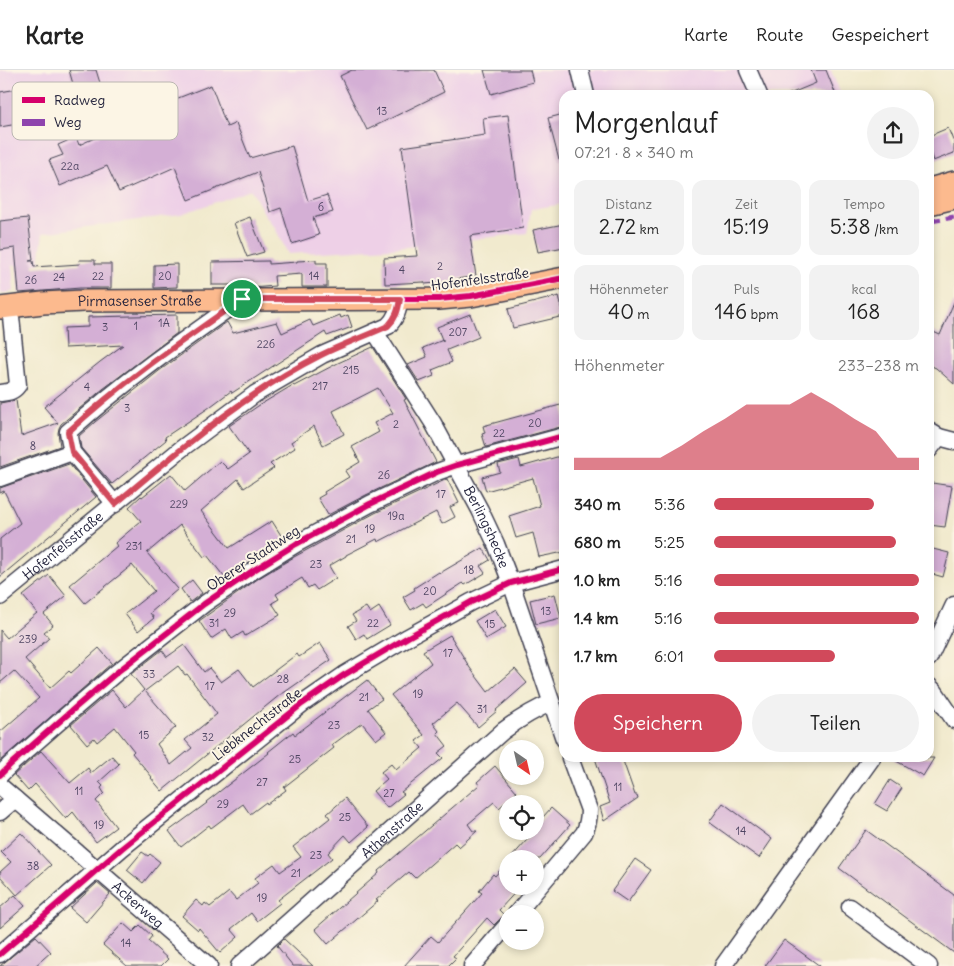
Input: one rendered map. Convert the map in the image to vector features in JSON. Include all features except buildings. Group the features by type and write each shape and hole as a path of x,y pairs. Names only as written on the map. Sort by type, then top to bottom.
{"main road":[{"path":"934,188 954,182"},
{"path":"934,203 954,198"},
{"name":"Hofenfelsstraße","path":"400,299 439,299 471,296 559,279"},
{"name":"Pirmasenser Straße","path":"5,308 43,303 84,301 400,299"}],"street":[{"path":"580,70 585,90"},
{"path":"748,70 758,90"},
{"path":"115,504 72,452 68,432 122,385 242,299"},
{"name":"Hofenfelsstraße","path":"0,597 181,449 256,394 322,355 388,326 398,313 400,299"},
{"path":"0,393 9,392 18,385 5,308"},
{"name":"Berlingshecke","path":"375,332 428,415 457,465 496,544 559,723"},
{"name":"Oberer Stadtweg","path":"0,775 116,673 204,604 296,544 370,504 437,472 559,437"},
{"path":"0,478 72,452"},
{"name":"Liebknechtstraße","path":"0,954 122,848 234,757 309,699 344,675 471,602 511,583 559,571"},
{"path":"934,647 954,604"},
{"path":"934,691 954,720"},
{"name":"Athenstraße","path":"239,966 503,731 524,716 551,703"},
{"path":"524,905 584,833 587,826 589,810 571,762"},
{"path":"723,966 869,762"},
{"name":"Ackerweg","path":"0,786 209,966"},
{"path":"0,812 15,798"},
{"path":"850,907 929,966"},
{"path":"472,966 499,934"}],"shaded area":[{"path":"0,70 831,70 839,90 559,90 559,205 531,209 527,233 408,247 288,254 275,228 265,215 251,190 181,214 43,233 39,264 12,265 14,291 0,294"}],"marked path":[{"path":"934,220 954,217"}],"cycle path":[{"path":"400,299 439,299 471,296 559,279"},
{"path":"0,775 116,673 204,604 296,544 370,504 437,472 559,437"},
{"path":"0,954 122,848 302,704 344,675 471,602 511,583 559,570"}],"route":[{"path":"242,299 400,299 398,313 388,326 322,355 256,394 181,449 115,504 72,452 68,432 122,385 242,299"}]}
